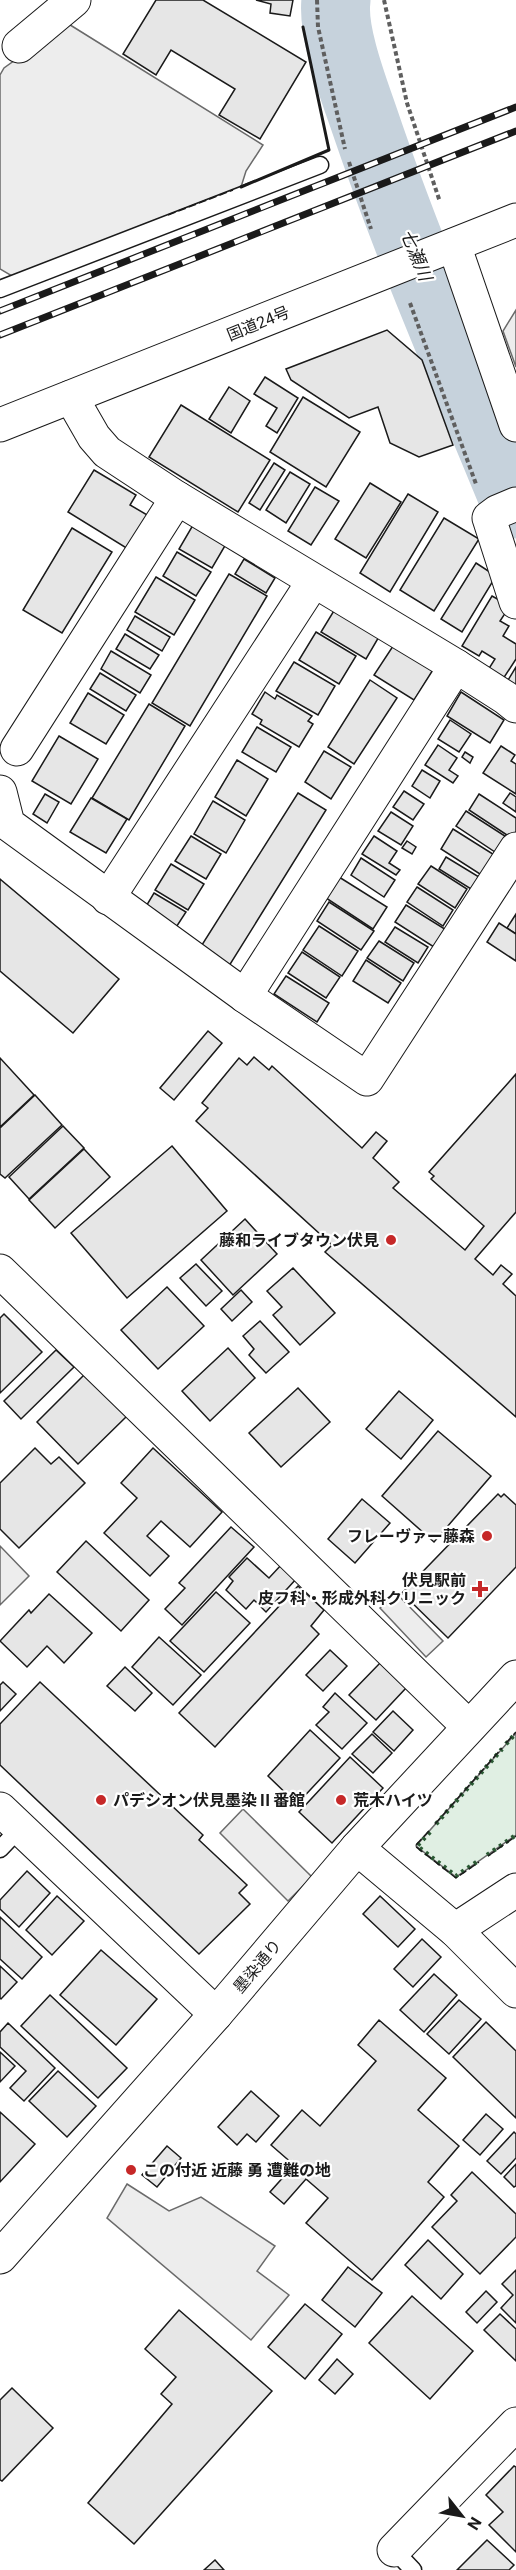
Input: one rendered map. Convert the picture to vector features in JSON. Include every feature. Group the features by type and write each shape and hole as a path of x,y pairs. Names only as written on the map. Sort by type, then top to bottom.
{"main road":[{"path":"10,46 74,0"},
{"name":"国道24号","path":"0,425 516,220"},
{"path":"447,248 516,425"},
{"path":"70,397 81,418 107,452 313,582 456,666 516,706"},
{"path":"0,781 9,744 177,498"},
{"path":"500,511 516,602"},
{"path":"108,898 313,582"},
{"path":"246,996 456,666"},
{"path":"0,792 8,824 246,996 368,1079 516,849"},
{"path":"0,1271 469,1727"},
{"name":"墨染通り","path":"0,2256 216,2014 357,1848 516,1677"},
{"path":"6,1828 216,2014"},
{"path":"357,1848 455,1930 516,1991"},
{"path":"455,1930 516,1890"},
{"path":"403,2560 516,2424"}],"lane":[{"path":"0,289 320,165"}],"path":[{"path":"317,0 318,27 346,155 371,229"},
{"path":"384,0 407,103 440,202"},
{"path":"410,303 500,511"}],"green space":[{"path":"516,1733 516,1835 456,1877 416,1846"}],"shaded area":[{"path":"67,23 263,145 246,171 241,187 17,279 0,269 0,75 4,68"},
{"path":"516,310 516,367 503,331"},
{"path":"0,1546 29,1576 0,1605"},
{"path":"396,1593 443,1641 426,1657 380,1608"},
{"path":"243,1809 312,1877 288,1901 220,1833"},
{"path":"127,2184 169,2211 201,2197 275,2246 257,2271 289,2295 251,2340 107,2218"}],"building":[{"path":"156,0 203,0 306,62 260,139 219,115 235,89 171,50 156,75 123,54"},
{"path":"256,0 293,0 290,16 270,13 271,4"},
{"path":"387,330 422,360 453,445 419,457 390,443 378,407 349,418 291,380 286,369"},
{"path":"265,377 298,398 277,433 266,426 277,408 254,394"},
{"path":"229,387 250,401 231,433 209,419"},
{"path":"303,397 360,432 326,487 270,452"},
{"path":"181,405 270,460 238,512 149,457"},
{"path":"274,463 285,470 260,510 249,503"},
{"path":"94,470 136,495 130,505 149,516 128,549 68,512"},
{"path":"290,472 310,484 286,523 266,510"},
{"path":"370,483 401,502 366,558 335,539"},
{"path":"315,487 339,501 311,545 288,531"},
{"path":"408,494 438,512 390,592 360,573"},
{"path":"444,518 479,539 434,611 400,590"},
{"path":"193,525 226,544 212,568 179,549"},
{"path":"72,528 112,552 62,633 23,610"},
{"path":"177,552 211,572 196,596 163,576"},
{"path":"244,559 275,578 266,593 235,574"},
{"path":"476,563 496,576 462,632 441,619"},
{"path":"229,574 267,596 190,726 152,703"},
{"path":"156,577 195,600 174,635 135,612"},
{"path":"492,596 510,606 500,621 509,626 503,636 516,644 516,659 503,679 488,670 495,659 482,651 479,656 462,646"},
{"path":"335,609 380,635 366,659 321,632"},
{"path":"135,616 170,637 162,651 127,630"},
{"path":"316,632 356,656 339,684 299,660"},
{"path":"125,634 159,655 150,669 116,649"},
{"path":"397,640 436,665 414,700 374,675"},
{"path":"111,651 151,675 140,693 101,669"},
{"path":"294,662 335,686 318,715 276,691"},
{"path":"516,667 516,691 505,685"},
{"path":"100,673 136,695 126,711 90,689"},
{"path":"370,680 397,698 354,764 328,747"},
{"path":"265,692 275,699 277,695 312,716 308,721 313,724 299,747 260,724 262,720 252,714"},
{"path":"461,692 504,720 490,743 447,716"},
{"path":"88,693 124,715 106,744 70,723"},
{"path":"149,704 185,726 129,820 92,798"},
{"path":"450,720 471,734 459,752 438,739"},
{"path":"257,727 291,747 276,772 242,752"},
{"path":"59,736 98,759 71,804 32,781"},
{"path":"438,745 457,758 449,770 458,776 453,783 425,765"},
{"path":"501,746 515,755 511,761 516,764 516,794 483,773"},
{"path":"324,751 351,767 331,799 305,782"},
{"path":"465,752 473,757 470,763 462,757"},
{"path":"237,760 268,779 246,816 215,797"},
{"path":"422,770 440,781 430,798 412,786"},
{"path":"404,791 424,804 413,820 393,807"},
{"path":"298,793 326,810 229,966 200,948"},
{"path":"510,793 516,797 516,812 503,803"},
{"path":"45,794 59,802 47,823 33,814"},
{"path":"479,794 516,818 516,834 513,839 469,810"},
{"path":"91,798 127,819 106,853 70,832"},
{"path":"213,801 245,820 226,853 194,834"},
{"path":"466,811 508,838 498,854 456,826"},
{"path":"391,812 413,826 401,845 378,831"},
{"path":"453,829 496,856 483,876 441,849"},
{"path":"191,836 221,854 206,879 175,861"},
{"path":"374,836 397,851 389,863 400,870 396,875 362,854"},
{"path":"407,841 416,847 412,854 402,848"},
{"path":"446,857 479,877 471,889 439,869"},
{"path":"361,858 395,880 384,897 351,875"},
{"path":"171,864 204,884 188,910 155,890"},
{"path":"431,866 467,889 455,908 418,884"},
{"path":"339,877 387,907 373,929 326,898"},
{"path":"0,879 119,979 73,1033 0,971"},
{"path":"417,887 453,910 443,926 407,902"},
{"path":"154,893 186,912 173,932 142,913"},
{"path":"329,902 374,931 361,950 317,921"},
{"path":"406,905 448,931 437,949 395,922"},
{"path":"516,914 516,934 507,928"},
{"path":"499,923 516,934 516,961 487,942"},
{"path":"319,926 358,951 342,976 303,950"},
{"path":"395,927 428,947 418,963 385,942"},
{"path":"379,941 414,963 403,981 367,958"},
{"path":"302,952 340,977 326,998 288,973"},
{"path":"366,960 401,983 388,1003 353,981"},
{"path":"286,976 329,1003 317,1022 274,994"},
{"path":"208,1031 222,1043 174,1100 160,1088"},
{"name":"藤和ライブタウン伏見","path":"254,1057 269,1070 272,1066 362,1148 376,1132 387,1141 373,1158 399,1182 393,1188 465,1250 484,1226 431,1179 434,1176 429,1172 516,1074 516,1212 475,1259 493,1275 501,1265 512,1274 503,1284 516,1296 516,1417 325,1252 332,1245 196,1121 208,1108 202,1103 239,1058 247,1065"},
{"path":"0,1058 34,1095 0,1127"},
{"path":"35,1095 62,1125 5,1178 0,1174 0,1128"},
{"path":"63,1126 84,1148 29,1199 9,1177"},
{"path":"172,1146 227,1211 127,1298 71,1233"},
{"path":"84,1149 110,1177 55,1228 29,1200"},
{"path":"245,1219 277,1254 233,1295 201,1260"},
{"path":"196,1264 222,1291 206,1306 180,1278"},
{"path":"293,1268 335,1313 300,1345 273,1315 282,1307 267,1291"},
{"path":"167,1287 204,1326 158,1369 121,1330"},
{"path":"241,1290 252,1302 232,1321 221,1309"},
{"path":"4,1314 42,1352 0,1393 0,1318"},
{"path":"260,1321 289,1352 266,1373 249,1355 254,1349 243,1336"},
{"path":"228,1348 255,1378 210,1421 182,1391"},
{"path":"56,1350 74,1367 21,1419 4,1401"},
{"path":"85,1374 127,1416 78,1464 37,1422"},
{"path":"298,1388 330,1422 281,1467 249,1433"},
{"path":"399,1391 433,1420 401,1459 366,1429"},
{"path":"438,1431 491,1476 434,1542 382,1496"},
{"path":"35,1448 51,1464 59,1457 85,1483 19,1548 0,1529 0,1483"},
{"path":"153,1448 222,1512 190,1547 161,1521 147,1536 169,1556 150,1576 104,1533 137,1498 121,1483"},
{"name":"フレーヴァー藤森","path":"498,1494 501,1497 504,1494 516,1505 516,1567 448,1638 402,1593"},
{"path":"362,1499 390,1523 355,1563 328,1539"},
{"path":"231,1527 254,1547 182,1625 165,1609 185,1588 179,1583"},
{"path":"86,1541 149,1600 121,1631 57,1572"},
{"path":"247,1558 269,1578 282,1564 297,1578 266,1612 254,1600 246,1609 226,1590 233,1581 229,1577"},
{"path":"298,1586 324,1610 311,1626 319,1634 215,1747 179,1713"},
{"path":"216,1592 250,1623 204,1672 170,1641"},
{"path":"49,1594 92,1633 64,1663 47,1646 27,1667 0,1641 29,1610 31,1613"},
{"path":"159,1637 201,1675 173,1705 132,1667"},
{"path":"330,1650 347,1666 323,1691 306,1675"},
{"path":"380,1663 406,1688 376,1720 349,1695"},
{"path":"125,1667 152,1693 135,1711 107,1686"},
{"path":"3,1682 16,1694 0,1711 0,1685"},
{"name":"パデシオン伏見墨染Ⅱ番館","path":"40,1682 203,1835 199,1840 247,1885 239,1893 250,1904 199,1954 0,1765 0,1724"},
{"path":"335,1693 367,1723 342,1749 316,1725 329,1712 323,1707"},
{"path":"393,1711 413,1730 394,1751 373,1732"},
{"path":"310,1730 340,1758 297,1804 268,1776"},
{"path":"372,1734 392,1753 373,1773 352,1754"},
{"name":"荒木ハイツ","path":"350,1757 383,1788 332,1843 299,1812"},
{"path":"27,1871 50,1893 19,1927 0,1909 0,1900"},
{"path":"57,1896 84,1921 52,1955 26,1930"},
{"path":"380,1896 415,1929 398,1947 363,1914"},
{"path":"0,1917 42,1957 22,1979 0,1959"},
{"path":"422,1939 441,1957 413,1987 394,1969"},
{"path":"101,1950 157,1999 116,2045 60,1995"},
{"path":"0,1966 17,1982 1,1999 0,1998"},
{"path":"434,1974 457,1995 424,2032 400,2010"},
{"path":"50,1995 127,2068 98,2098 21,2026"},
{"path":"459,2000 481,2019 449,2054 427,2034"},
{"path":"379,2020 446,2078 418,2110 459,2146 428,2182 444,2197 372,2280 306,2223 328,2198 306,2179 284,2204 270,2192 294,2165 271,2145 302,2110 320,2126 376,2061 358,2045"},
{"path":"486,2022 516,2051 516,2118 453,2057"},
{"path":"8,2023 55,2068 24,2101 10,2088 26,2071 0,2047 0,2032"},
{"path":"0,2052 15,2066 0,2082"},
{"path":"58,2071 96,2106 67,2137 29,2101"},
{"path":"251,2091 279,2116 256,2142 247,2134 237,2145 218,2127"},
{"path":"0,2112 35,2144 0,2182"},
{"path":"486,2114 503,2129 480,2155 463,2140"},
{"path":"514,2132 516,2134 516,2158 501,2174 487,2161"},
{"path":"167,2146 181,2158 157,2187 142,2175"},
{"path":"516,2164 516,2186 514,2187 504,2177"},
{"path":"472,2172 516,2214 516,2237 480,2274 432,2227 457,2201 451,2195"},
{"path":"428,2240 463,2274 441,2299 405,2265"},
{"path":"348,2267 382,2293 355,2327 322,2300"},
{"path":"516,2270 516,2323 501,2308 513,2295 502,2284"},
{"path":"486,2291 497,2302 477,2323 466,2312"},
{"path":"412,2296 473,2351 430,2399 369,2343"},
{"path":"305,2304 342,2334 305,2379 268,2347"},
{"path":"179,2310 272,2391 134,2544 88,2503 172,2404 161,2394 176,2377 145,2349"},
{"path":"500,2314 516,2329 516,2361 484,2330"},
{"path":"337,2359 353,2374 335,2394 319,2380"},
{"path":"12,2388 53,2428 2,2481 0,2480 0,2400"},
{"path":"514,2466 516,2467 516,2552 489,2525 503,2512 486,2495"},
{"path":"487,2540 514,2565 509,2570 457,2570"},
{"path":"215,2560 224,2570 204,2570"}],"waterway":[{"name":"七瀬川","path":"336,0 337,28 344,60 381,168 437,313 516,504"}],"railway":[{"path":"0,311 516,107"},
{"path":"0,335 516,131"}],"hedge":[{"path":"506,1744 516,1733"},
{"path":"436,1824 502,1749"},
{"path":"430,1832 417,1846 456,1876 478,1861"},
{"path":"487,1855 516,1835"}],"fence":[{"path":"168,215 233,190"},
{"path":"506,1743 516,1732"},
{"path":"435,1824 502,1748"},
{"path":"429,1831 415,1846 456,1878 479,1862"},
{"path":"488,1856 516,1836"}],"wall":[{"path":"241,187 329,150 303,27"}],"place":[{"name":"藤和ライブタウン伏見","path":"391,1240"},
{"name":"フレーヴァー藤森","path":"487,1536"},
{"name":"伏見駅前 皮フ科・形成外科クリニック","path":"480,1589"},
{"name":"パデシオン伏見墨染Ⅱ番館","path":"101,1800"},
{"name":"荒木ハイツ","path":"341,1800"},
{"name":"この付近 近藤 勇 遭難の地","path":"131,2170"}]}
